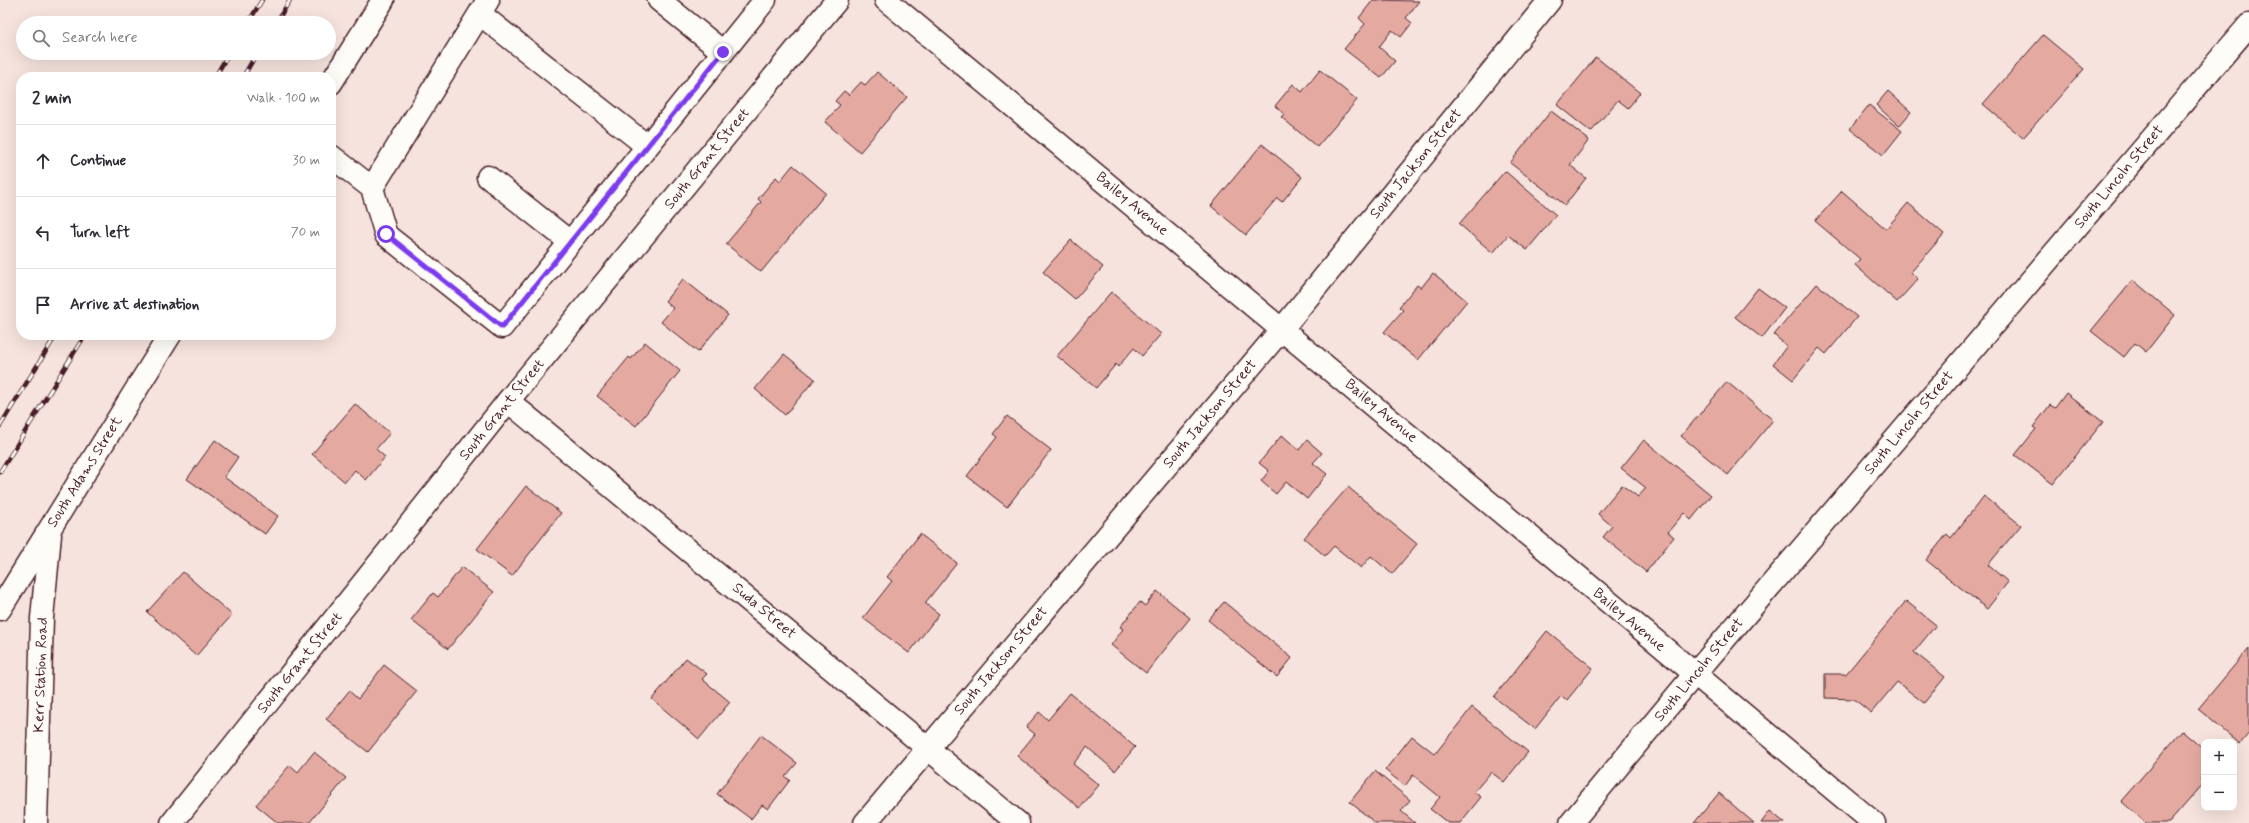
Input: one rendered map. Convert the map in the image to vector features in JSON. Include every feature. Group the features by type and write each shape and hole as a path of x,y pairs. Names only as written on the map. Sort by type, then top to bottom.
{"street":[{"path":"336,75 383,0"},
{"path":"659,0 723,52"},
{"path":"336,160 372,188 386,234 502,327 765,0"},
{"name":"South Grant Street","path":"172,823 508,401 837,0"},
{"name":"Bailey Avenue","path":"886,0 1282,329 1694,675 1874,823"},
{"name":"South Jackson Street","path":"864,823 1282,329 1550,0"},
{"path":"372,188 484,7 647,146"},
{"name":"South Lincoln Street","path":"1571,823 1694,675 2249,25"},
{"path":"488,177 570,242"},
{"name":"South Adams Street","path":"0,609 167,340"},
{"name":"Suda Street","path":"508,401 1018,823"},
{"name":"Kerr Station Road","path":"36,823 42,618 51,528"}],"building":[{"path":"1373,0 1419,1 1406,18 1412,23 1401,37 1392,30 1379,47 1395,61 1381,78 1344,49 1365,24 1359,18"},
{"path":"2043,35 2084,69 2023,138 1983,104"},
{"path":"1596,57 1640,93 1628,108 1618,100 1591,132 1557,105"},
{"path":"1320,70 1357,100 1317,147 1281,117 1284,114 1275,106 1293,84 1302,92"},
{"path":"877,72 907,97 860,152 825,122 840,105 835,101 844,91 849,95 861,82 865,85"},
{"path":"1888,91 1911,112 1899,126 1876,105"},
{"path":"1869,105 1902,131 1883,155 1850,129"},
{"path":"1551,111 1589,140 1570,165 1586,178 1565,205 1510,163"},
{"path":"1262,144 1302,177 1282,202 1277,198 1246,235 1211,206"},
{"path":"793,165 826,193 761,272 726,244 761,202 758,199 776,177 780,181"},
{"path":"1505,171 1556,215 1527,250 1508,235 1493,253 1459,224"},
{"path":"1842,191 1886,229 1908,203 1944,234 1911,272 1918,279 1897,302 1855,265 1860,259 1815,221"},
{"path":"1071,240 1103,267 1075,299 1043,272"},
{"path":"1433,273 1467,301 1418,360 1384,332 1403,310 1399,307 1417,285 1421,288"},
{"path":"683,279 728,315 698,352 661,322 673,308 665,301"},
{"path":"2133,280 2175,315 2146,352 2135,343 2124,357 2091,331"},
{"path":"1817,284 1857,317 1826,354 1819,348 1793,380 1773,364 1787,346 1774,335"},
{"path":"1758,288 1785,308 1762,338 1735,317"},
{"path":"1111,292 1161,334 1142,356 1134,348 1118,367 1116,364 1096,388 1057,356"},
{"path":"645,342 680,371 636,426 597,396 629,357 631,359"},
{"path":"784,354 815,379 785,415 755,389"},
{"path":"1727,382 1773,420 1728,475 1681,436"},
{"path":"2066,393 2103,422 2053,484 2015,455 2036,429 2033,427 2050,405 2055,408"},
{"path":"355,404 390,433 376,449 385,457 366,480 355,470 345,482 312,454"},
{"path":"1007,416 1051,450 1007,507 967,476 997,437 993,434"},
{"path":"1282,435 1299,450 1307,440 1322,453 1313,463 1327,474 1307,499 1286,482 1276,494 1261,481 1269,471 1259,463"},
{"path":"215,440 238,457 224,477 278,516 265,534 187,479"},
{"path":"1644,440 1711,495 1691,520 1684,513 1668,532 1674,537 1646,572 1603,537 1612,526 1598,514 1622,485 1638,497 1646,488 1621,468"},
{"path":"526,486 561,513 512,576 477,549"},
{"path":"1348,487 1417,544 1392,574 1371,556 1361,568 1334,546 1325,556 1304,538"},
{"path":"1984,496 2021,525 1988,565 2008,582 1987,609 1926,560 1947,534 1951,538"},
{"path":"920,534 957,563 925,603 939,614 909,653 863,618 892,581 887,577"},
{"path":"462,567 494,592 448,649 411,620 433,593 438,597"},
{"path":"183,572 232,615 196,656 147,612"},
{"path":"1157,591 1190,618 1146,673 1111,645 1123,629 1120,627 1140,602 1145,606"},
{"path":"1906,601 1936,625 1914,652 1945,677 1924,703 1897,682 1871,713 1854,699 1825,698 1825,674 1846,674"},
{"path":"1224,602 1292,658 1277,677 1208,620"},
{"path":"1547,631 1593,668 1567,700 1561,696 1535,729 1494,697"},
{"path":"2249,648 2249,733 2240,744 2237,742 2237,739 2234,739 2198,709"},
{"path":"686,658 707,674 702,679 730,702 699,739 652,699"},
{"path":"384,665 417,691 368,752 326,719 349,691 358,699"},
{"path":"1070,693 1135,747 1115,771 1087,747 1073,764 1099,785 1080,808 1017,756 1035,734 1026,727 1039,712 1048,720"},
{"path":"1472,707 1528,752 1504,782 1491,772 1474,792 1481,797 1460,823 1448,823 1430,809 1440,797 1413,775 1405,786 1385,770 1412,736 1435,754"},
{"path":"2182,731 2201,747 2201,786 2169,823 2146,823 2121,801"},
{"path":"761,735 797,763 785,777 790,780 768,809 762,805 751,819 717,794"},
{"path":"314,752 346,778 309,823 278,823 256,805 290,765 298,772"},
{"path":"1375,771 1410,800 1401,811 1415,823 1375,823 1350,802"},
{"path":"1719,793 1754,823 1694,823"},
{"path":"1770,811 1785,823 1761,823"}],"railway":[{"path":"252,16 262,0"},
{"path":"280,16 290,0"},
{"path":"218,72 225,60"},
{"path":"246,72 253,60"},
{"path":"0,426 53,340"},
{"path":"0,472 82,340"}],"route":[{"path":"386,234 502,327 723,52"}]}
